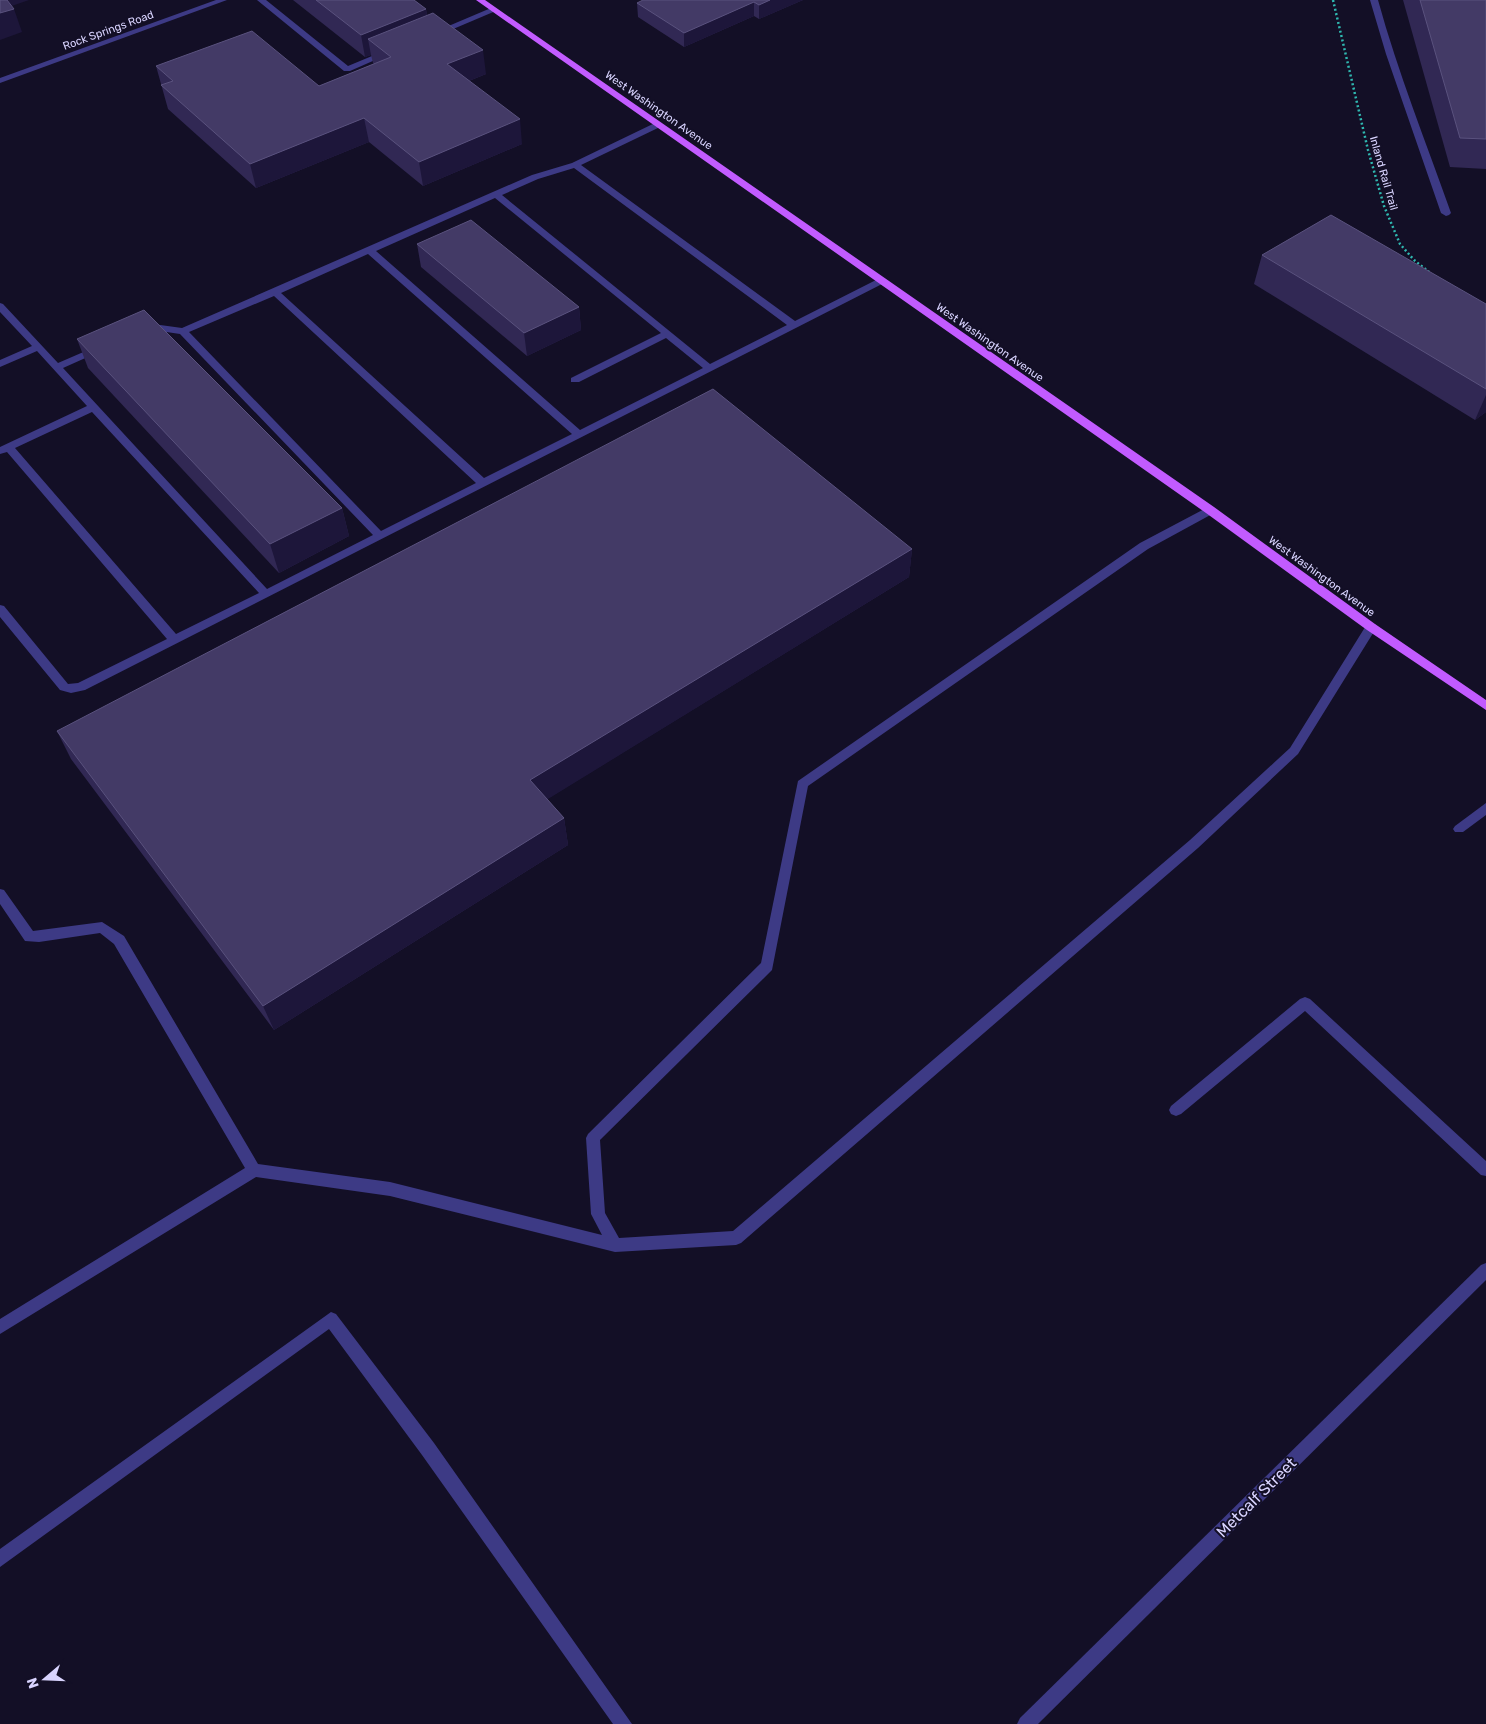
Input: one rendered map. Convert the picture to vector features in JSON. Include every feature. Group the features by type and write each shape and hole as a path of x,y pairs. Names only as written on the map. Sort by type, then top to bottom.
{"main road":[{"name":"West Washington Avenue","path":"480,0 1210,510 1371,627 1486,706"}],"street":[{"name":"Rock Springs Road","path":"0,81 223,0"},
{"path":"261,0 347,69 399,48"},
{"path":"1374,0 1384,40 1428,157 1446,213"},
{"path":"425,38 494,10"},
{"path":"135,332 153,327 183,331 535,177 575,165 657,125"},
{"path":"575,165 795,326"},
{"path":"496,194 709,368"},
{"path":"369,250 579,434"},
{"path":"0,609 64,687 71,689 81,687 881,281"},
{"path":"275,292 483,483"},
{"path":"0,306 266,594"},
{"path":"183,331 379,535"},
{"path":"575,380 668,334"},
{"path":"57,367 109,344"},
{"path":"0,364 38,347"},
{"path":"94,407 4,449 174,640"},
{"path":"615,1245 598,1214 593,1138 767,966 802,784 1144,546 1210,510"},
{"path":"0,1327 254,1170 390,1189 615,1245 736,1238 1194,844 1294,751 1371,627"},
{"path":"1459,828 1486,808"},
{"path":"0,894 30,937 47,937 83,928 102,927 119,940 254,1170"},
{"path":"1176,1110 1305,1003 1486,1170"},
{"name":"Metcalf Street","path":"1026,1724 1486,1270"},
{"path":"0,1559 331,1319 428,1449 623,1724"}],"path":[{"name":"Inland Rail Trail","path":"1333,0 1368,150 1387,215 1400,244 1414,260 1435,275"}],"building":[{"path":"0,0 7,0 14,9 0,13"},
{"path":"316,0 414,0 426,9 361,35"},
{"path":"643,0 770,0 759,5 754,2 684,33 637,3"},
{"path":"1420,0 1486,0 1486,139 1460,138"},
{"path":"433,13 483,50 447,64 520,119 419,162 364,118 250,164 161,85 173,81 156,66 252,31 319,86 391,57 368,39"},
{"path":"1331,215 1486,304 1486,389 1262,255"},
{"path":"471,220 579,307 524,333 417,244"},
{"path":"144,310 342,508 270,544 77,339"},
{"path":"713,389 912,549 530,780 564,818 263,1006 57,731"}]}
